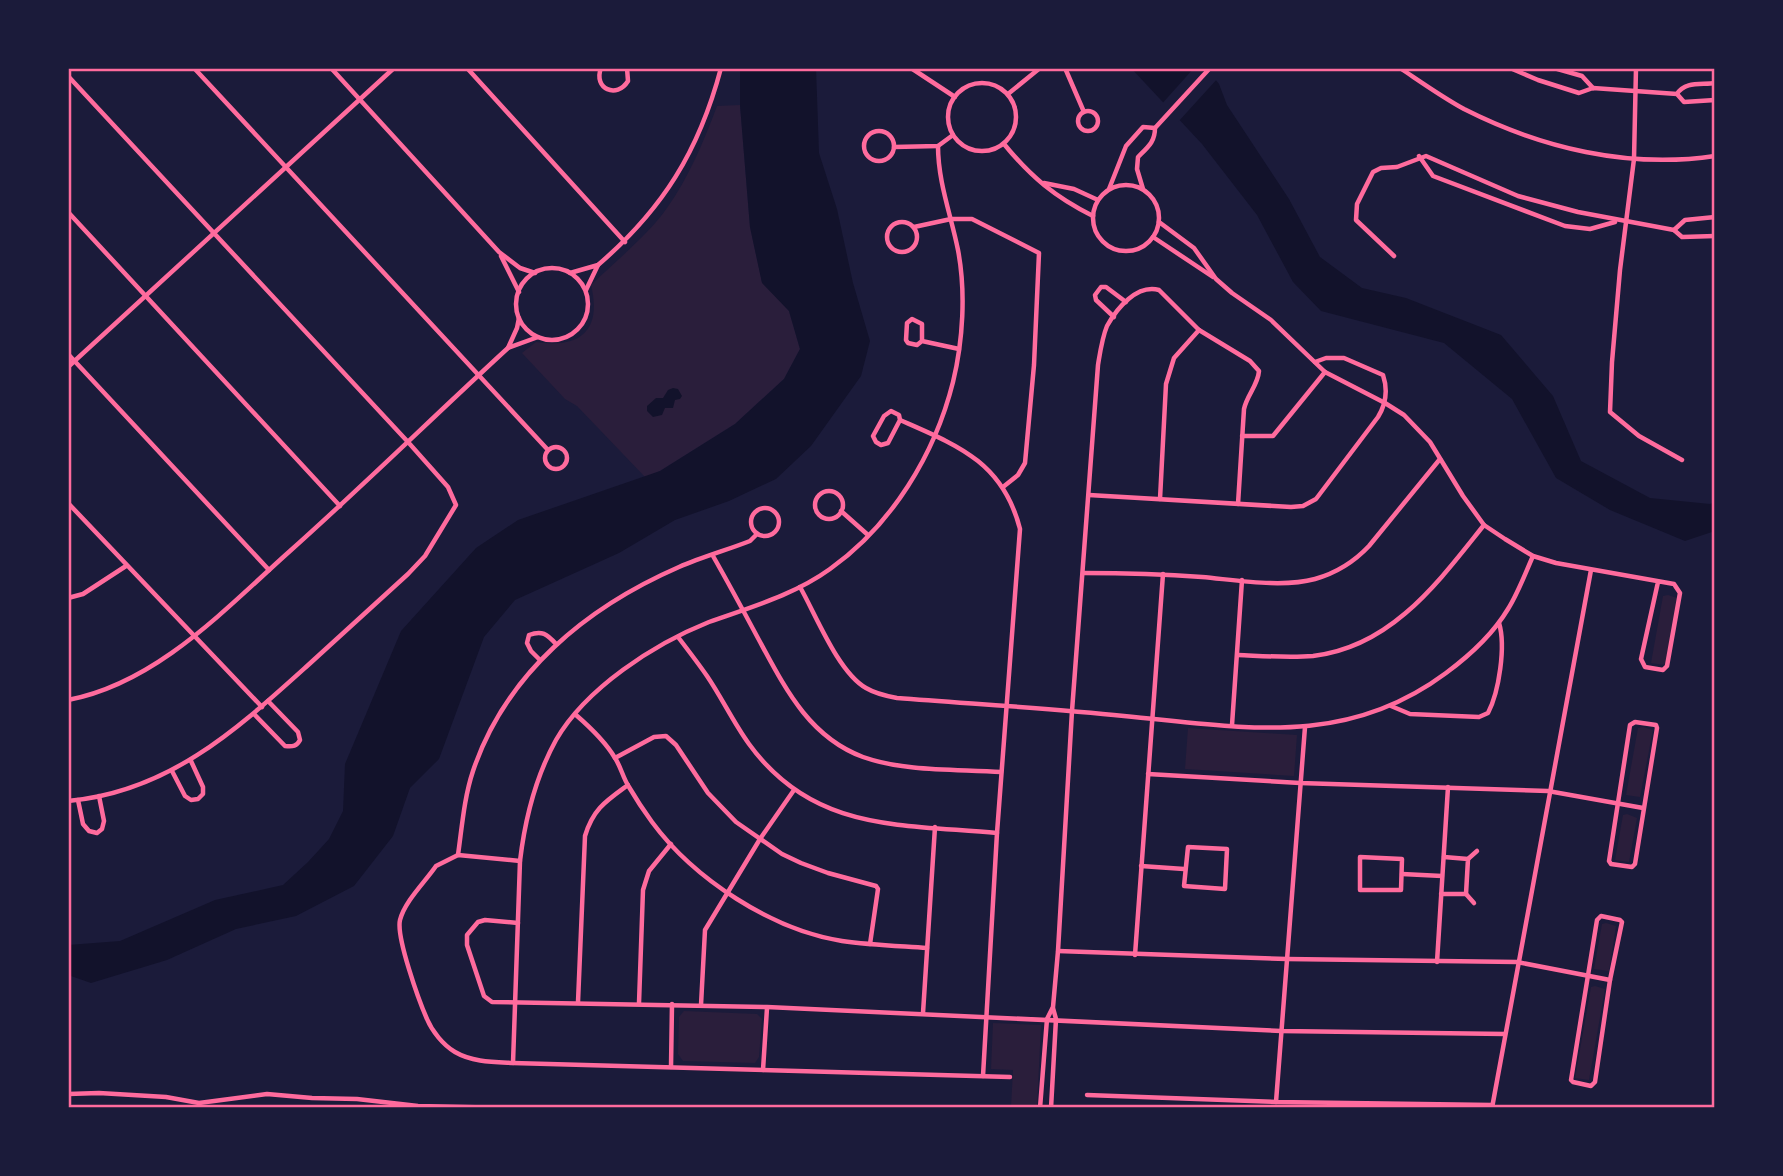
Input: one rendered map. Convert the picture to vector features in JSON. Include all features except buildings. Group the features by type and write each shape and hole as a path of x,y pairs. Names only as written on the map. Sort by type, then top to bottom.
{"street":[{"path":"194,68 548,450"},
{"path":"331,68 499,252 520,268 535,273"},
{"path":"68,367 394,68"},
{"path":"467,68 625,242"},
{"path":"600,69 599,80 602,86 616,92 622,90 628,81 627,68"},
{"path":"570,273 598,265 625,242 650,215 695,144 721,68"},
{"path":"911,68 955,97"},
{"path":"1008,94 1040,68"},
{"path":"1065,68 1084,112"},
{"path":"1400,68 1462,108 1514,132 1573,150 1634,159 1715,156"},
{"path":"1510,68 1573,92 1594,88 1677,94 1684,102 1715,100"},
{"path":"1554,68 1582,76 1594,88"},
{"path":"1636,68 1634,159 1612,362 1610,412 1639,436 1682,460"},
{"path":"1143,190 1138,157 1152,144 1155,128 1209,69"},
{"path":"68,76 408,442 453,495 456,505 425,556 408,574 222,740 172,771 136,786 68,801"},
{"path":"987,83 1008,94 1017,114 1012,136 994,150 982,152 961,144 953,135 948,116 955,97 975,84 987,83"},
{"path":"1677,94 1681,88 1688,85 1715,83"},
{"path":"1084,112 1097,116 1097,126 1091,131 1084,131 1079,127 1079,116 1084,112"},
{"path":"1109,190 1125,146 1143,127 1155,128"},
{"path":"880,131 891,136 894,147 891,156 880,162 869,158 864,147 870,135 880,131"},
{"path":"894,147 938,146 953,135"},
{"path":"1004,144 1023,168 1044,183 1053,194 1093,216"},
{"path":"513,1063 520,861 524,829 542,769 557,738 576,715 628,666 655,648 707,623 800,587 830,569 867,536 908,486 935,435 953,380 959,349 962,281 951,219 939,174 938,146"},
{"path":"1419,156 1433,176 1565,226 1590,229 1617,221"},
{"path":"1394,256 1356,220 1357,204 1373,172 1381,168 1397,167 1419,156 1426,156 1518,196 1626,223 1674,230 1682,237 1715,236"},
{"path":"1044,183 1074,189 1098,200"},
{"path":"1126,185 1143,190 1153,198 1158,210 1159,222 1153,237 1136,249 1115,249 1106,244 1094,227 1093,216 1098,200 1109,190 1126,185"},
{"path":"68,212 340,506"},
{"path":"914,227 917,239 911,249 899,252 889,245 887,233 895,223 907,222 914,227 963,217 982,222 1040,253 1025,463 1018,475 1003,487"},
{"path":"1674,230 1685,220 1715,217"},
{"path":"1159,222 1194,248 1216,279"},
{"path":"1153,237 1271,320 1325,372 1385,402 1404,415 1419,430 1484,524 1533,556 1591,570 1674,584 1680,593 1667,666 1663,670 1645,667 1641,659 1658,582"},
{"path":"499,252 519,292"},
{"path":"586,291 598,265"},
{"path":"68,700 92,695 123,682 158,662 194,636 340,506 508,348 539,337 560,339 578,329 588,311 586,291 580,281 570,273 559,269 546,269 535,273 527,279 519,292 516,307 519,317 528,330 539,337"},
{"path":"1114,317 1096,300 1095,295 1101,287 1106,287 1126,302"},
{"path":"1051,1108 1056,1019 1053,1007 1098,365 1107,327 1138,291 1150,288 1159,290 1199,330 1250,361 1259,371 1258,380 1246,400 1238,504"},
{"path":"508,348 519,317"},
{"path":"912,319 922,324 922,341 911,345 906,340 907,323 912,319"},
{"path":"1160,499 1166,384 1174,358 1199,330"},
{"path":"922,341 959,349"},
{"path":"68,354 269,570"},
{"path":"1089,495 1291,507 1303,506 1316,499 1378,417 1385,402 1383,375 1343,358 1326,358 1315,362"},
{"path":"1242,436 1273,436 1325,372"},
{"path":"900,420 888,443 881,445 876,442 873,436 887,413 895,413 900,420 973,455 1003,487 1015,509 1020,529 1001,772 983,1076"},
{"path":"556,447 562,450 566,456 565,464 559,468 549,466 545,457 548,450 556,447"},
{"path":"1083,573 1289,583 1313,580 1335,572 1357,559 1440,459"},
{"path":"823,492 836,493 842,500 841,511 834,517 821,516 816,508 817,499 823,492"},
{"path":"68,503 262,707"},
{"path":"458,855 472,772 491,727 512,693 540,660 586,619 620,597 680,567 750,541 757,534 771,535 777,528 778,518 773,511 764,509 753,517 752,526 757,534"},
{"path":"841,511 867,536"},
{"path":"1238,655 1315,655 1370,638 1413,609 1433,589 1484,524"},
{"path":"713,556 789,695 819,732 845,749 866,758 894,764 1001,772"},
{"path":"800,587 841,663 863,687 878,695 1268,728 1305,727 1349,721 1391,706 1432,683 1458,664 1499,622 1533,556"},
{"path":"68,598 83,593 126,566"},
{"path":"1087,1095 1492,1107 1548,791 1591,570"},
{"path":"1135,955 1163,575"},
{"path":"1232,725 1242,580"},
{"path":"1391,706 1410,714 1479,717 1488,713 1493,703 1502,646 1503,635 1499,622"},
{"path":"540,660 527,643 529,635 537,632 546,634 556,644"},
{"path":"678,637 707,676 750,745 767,766 794,790 830,809 862,820 997,833"},
{"path":"254,714 285,746 298,744 298,732 268,701"},
{"path":"576,715 598,734 653,823 671,845 709,880 779,922 805,931 842,941 927,948"},
{"path":"1635,722 1656,725 1636,864 1632,867 1611,864 1609,861 1619,804 1630,726 1635,722"},
{"path":"1276,1102 1305,727"},
{"path":"615,758 654,737 666,736 676,745 708,793 736,822 782,854 801,863 876,886 878,889 870,944"},
{"path":"172,771 185,796 191,800 198,799 203,794 203,787 190,761"},
{"path":"1148,774 1300,783 1548,791 1643,808"},
{"path":"578,1002 585,836 590,818 603,803 628,785"},
{"path":"1437,962 1448,787"},
{"path":"701,1005 705,930 760,839 794,790"},
{"path":"78,800 83,824 89,831 97,833 102,829 104,821 99,796"},
{"path":"923,1013 935,827"},
{"path":"639,1003 643,890 649,871 671,845"},
{"path":"1188,847 1227,849 1223,889 1184,886 1184,869 1188,847"},
{"path":"1474,903 1466,894 1468,859 1477,851"},
{"path":"520,861 458,855 436,866 403,912 399,923 400,937 427,1020 442,1041 453,1051 466,1057 513,1063 1010,1077"},
{"path":"1361,856 1402,858 1402,874 1399,892 1359,888 1361,856"},
{"path":"1444,857 1468,859"},
{"path":"1141,866 1184,869"},
{"path":"1402,874 1443,876"},
{"path":"1441,894 1466,894"},
{"path":"1598,917 1620,920 1622,922 1610,980 1595,1082 1591,1086 1571,1080 1588,976 1598,917"},
{"path":"518,923 485,920 478,922 467,935 467,945 484,996 492,1002 767,1007 1281,1031 1504,1034"},
{"path":"1058,951 1287,959 1517,962 1610,980"},
{"path":"671,1067 672,1004"},
{"path":"763,1070 767,1007"},
{"path":"1040,1108 1047,1019 1053,1007"},
{"path":"68,1094 113,1094 200,1103 267,1094 418,1105 510,1108"}],"shaded area":[{"path":"740,68 816,68 819,153 837,209 853,283 870,341 861,376 811,446 776,479 729,501 675,520 619,553 515,600 484,637 439,759 410,788 393,836 354,886 296,916 236,929 167,960 91,983 68,975 68,945 120,941 215,900 283,885 329,839 343,811 345,764 401,631 476,548 518,520 660,471 735,424 784,379 800,349 789,311 762,283 750,227 740,105"},
{"path":"1131,68 1206,68 1219,84 1227,105 1289,199 1320,257 1362,288 1406,298 1501,335 1553,396 1581,461 1650,498 1710,504 1715,502 1715,531 1685,541 1610,510 1556,478 1512,399 1444,343 1321,311 1293,282 1257,215 1202,144"},
{"path":"740,105 750,227 762,282 789,311 800,349 784,379 735,424 660,471 645,477 522,353 536,342 565,342 584,333 593,314 591,285 660,218 682,184 717,106"},
{"path":"678,389 682,396 680,399 675,400 673,408 665,408 662,415 653,417 647,411 647,406 656,398 663,398 668,390"},
{"path":"1663,596 1677,598 1665,665 1651,663"},
{"path":"1188,728 1297,735 1294,776 1185,769"},
{"path":"1638,728 1653,730 1640,797 1626,795"},
{"path":"1623,815 1637,818 1629,862 1615,860"},
{"path":"1602,924 1616,926 1609,971 1594,969"},
{"path":"1591,987 1605,989 1589,1080 1575,1078"},
{"path":"684,1011 757,1014 762,1019 759,1057 755,1063 683,1061 678,1054 679,1017"},
{"path":"993,1023 1041,1025 1037,1108 1011,1107 1013,1070 991,1069"}],"pier":[{"path":"1194,68 1207,68 1218,78 1178,122 1160,106"}]}
